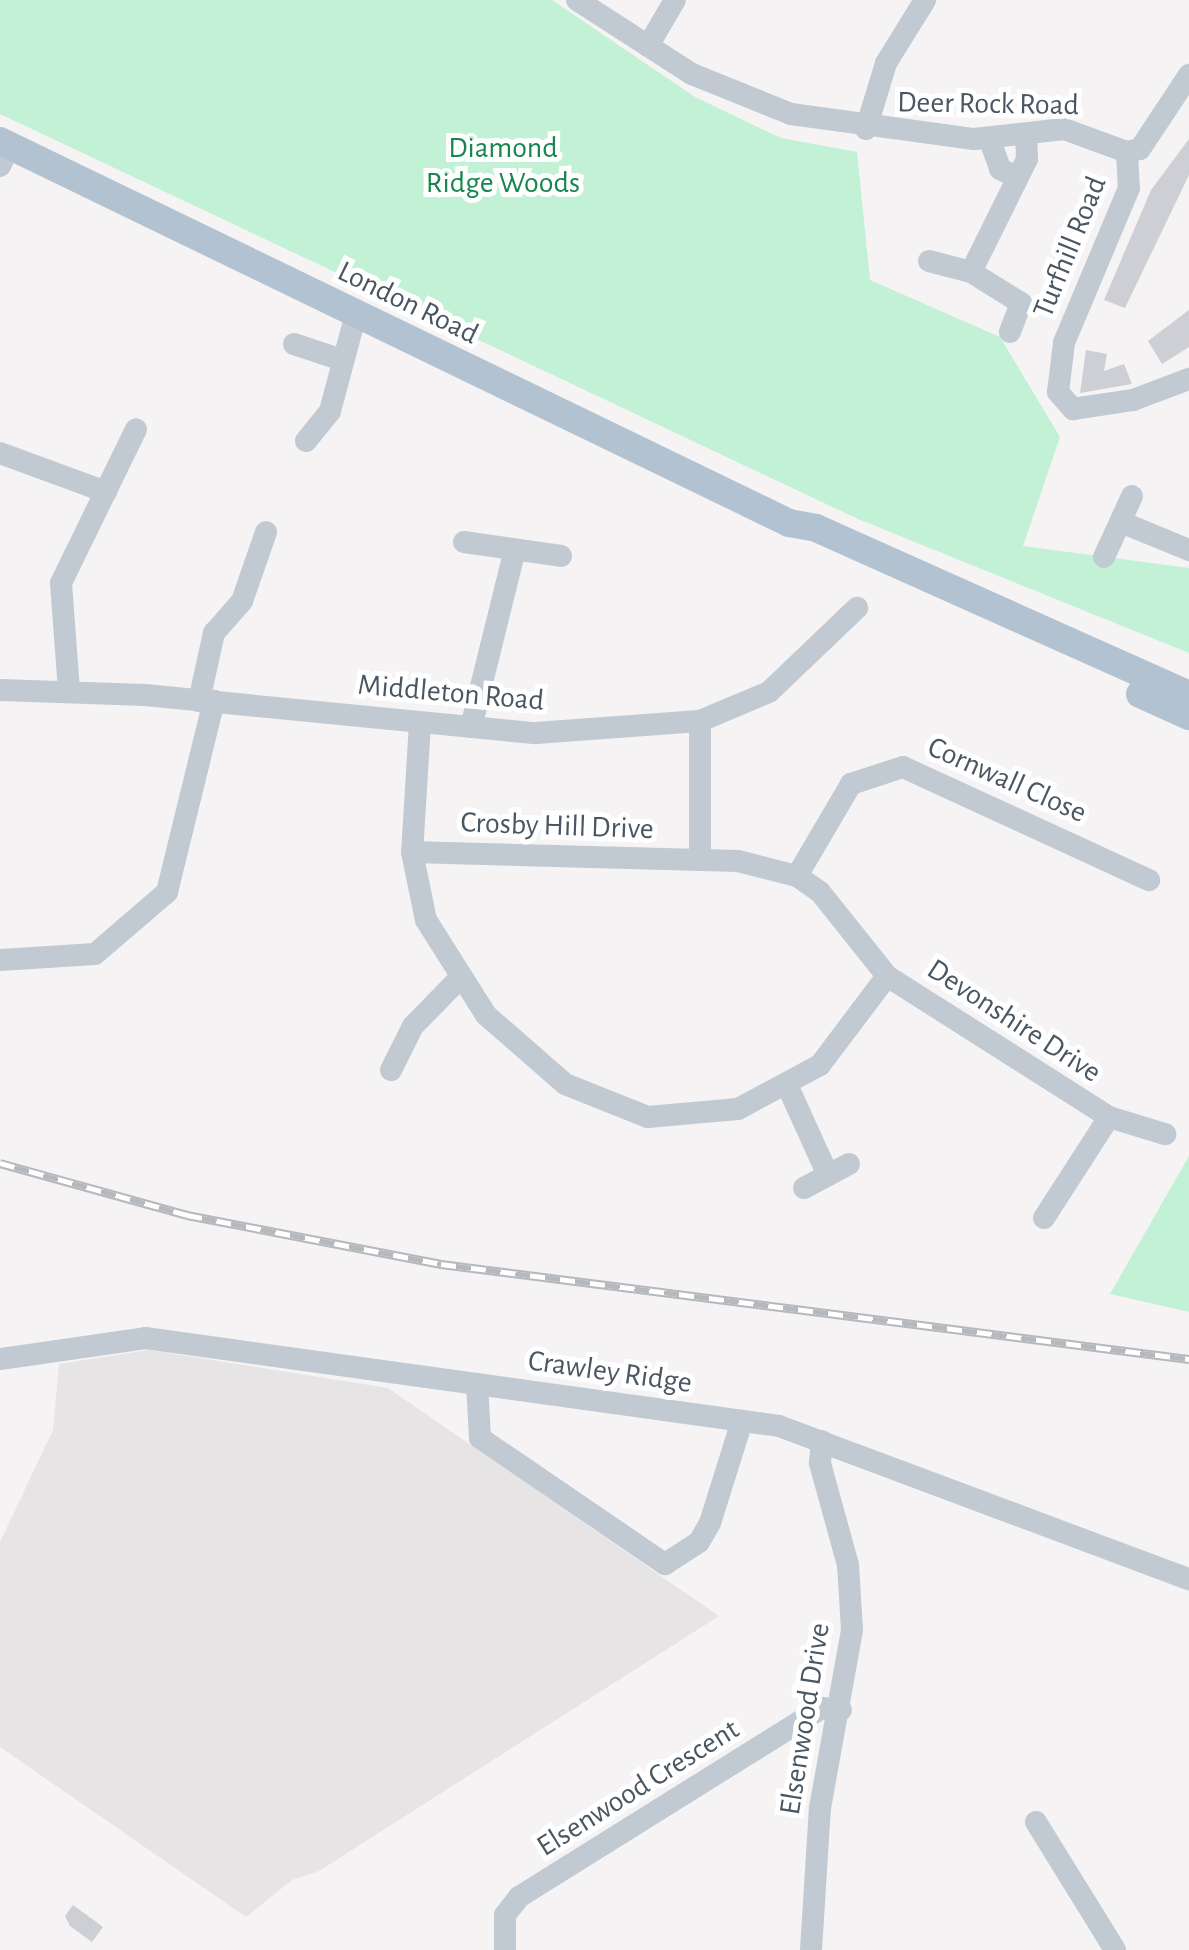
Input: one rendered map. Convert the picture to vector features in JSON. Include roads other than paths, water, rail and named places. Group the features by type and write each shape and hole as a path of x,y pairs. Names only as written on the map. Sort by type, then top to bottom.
{"main road":[{"name":"London Road","path":"3,150 356,314 789,523 816,528 1189,695"},
{"name":"London Road","path":"789,523 808,540 1189,716"}],"street":[{"name":"Deer Rock Road","path":"577,0 738,98 866,128 989,138 1064,129 1127,152"},
{"path":"648,46 675,0"},
{"path":"866,128 886,63 924,0"},
{"name":"Turfhill Road","path":"1189,77 1140,149 1127,152 1129,188 1064,343 1058,392 1066,404 1133,400 1189,378"},
{"path":"971,272 1013,175 1027,159 1026,136"},
{"path":"989,138 1000,169 1013,175"},
{"path":"929,261 971,272 1021,303 1010,332"},
{"path":"306,441 330,411 356,314"},
{"path":"294,344 342,360"},
{"path":"69,690 61,583 136,429"},
{"path":"0,453 106,492"},
{"path":"1104,557 1132,496"},
{"path":"1120,522 1189,550"},
{"path":"0,960 95,954 167,892 206,701 214,633 242,601 266,532"},
{"path":"464,542 562,556"},
{"path":"471,727 515,549"},
{"name":"Middleton Road","path":"0,690 69,690 536,733 700,721 769,692 856,608"},
{"path":"700,721 700,860"},
{"path":"420,723 412,852 426,920 457,981 512,1040 609,1108 696,1119 788,1087 838,1045 887,976 820,892 796,876"},
{"name":"Cornwall Close","path":"796,876 851,784 903,767 1126,858 1148,880"},
{"name":"Crosby Hill Drive","path":"412,852 700,860 796,876"},
{"name":"Devonshire Drive","path":"887,976 1109,1117 1165,1134"},
{"path":"391,1070 414,1026 457,981"},
{"path":"788,1087 839,1170 804,1188"},
{"name":"Devonshire Drive","path":"1044,1218 1109,1117"},
{"name":"Crawley Ridge","path":"0,1359 145,1338 742,1420 822,1441 1189,1579"},
{"path":"477,1384 480,1438 665,1564 699,1542 710,1523 742,1420"},
{"name":"Elsenwood Drive","path":"811,1950 820,1808 841,1710 852,1596 822,1441"},
{"name":"Elsenwood Crescent","path":"505,1950 506,1915 519,1897 822,1708 841,1710"},
{"path":"1036,1822 1114,1950"}],"railway":[{"path":"0,1163 187,1215 441,1264 1189,1359"}],"park label":[{"name":"Diamond Ridge Woods","path":"503,165"}]}
